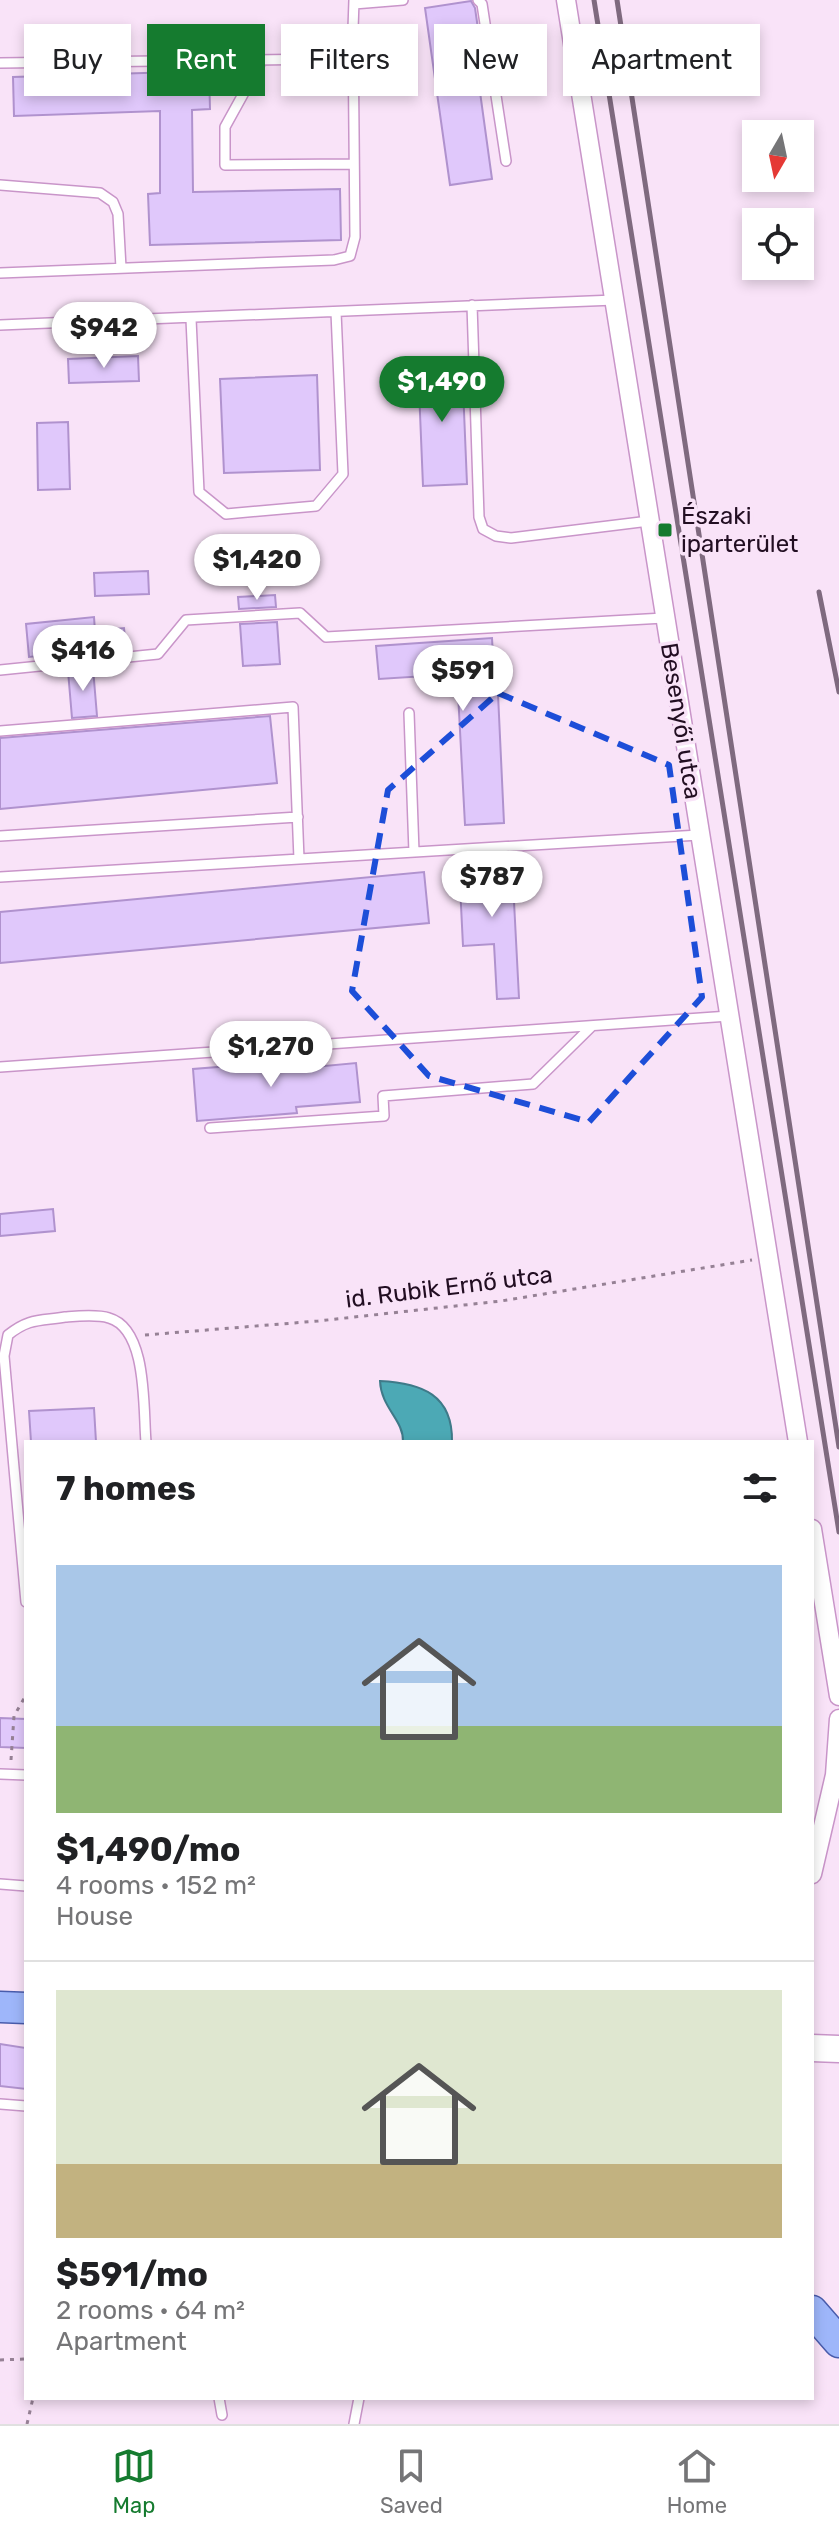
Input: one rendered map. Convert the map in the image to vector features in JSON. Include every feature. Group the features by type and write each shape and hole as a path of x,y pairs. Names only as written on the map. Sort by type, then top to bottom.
{"main road":[{"path":"0,2007 24,2008"},
{"path":"814,2313 839,2342"}],"street":[{"name":"Besenyői utca","path":"566,0 798,1440"},
{"path":"814,1541 839,1696"},
{"path":"814,1866 833,1786 839,1719"},
{"path":"814,2048 839,2049"}],"lane":[{"path":"353,24 354,2 403,0"},
{"path":"478,0 482,4 506,161"},
{"path":"0,63 147,61"},
{"path":"242,96 225,127 225,165 354,164"},
{"path":"0,273 334,260 350,256 355,237 353,96"},
{"path":"0,185 100,193 113,202 118,214 121,268"},
{"path":"0,325 615,300"},
{"path":"472,305 479,517 483,529 496,536 511,538 649,521"},
{"path":"191,319 199,492 226,514 316,506 343,474 336,312"},
{"path":"0,670 158,654 186,620 300,613 326,637 664,618"},
{"path":"0,731 293,707 299,859"},
{"path":"409,713 414,852"},
{"path":"0,836 298,817"},
{"path":"0,877 699,835"},
{"path":"0,1067 729,1016"},
{"path":"210,1128 384,1116 383,1096 533,1084 592,1026"},
{"path":"24,1580 4,1356 8,1335 23,1323 74,1316 111,1318 132,1336 140,1363 146,1440"},
{"path":"0,1884 24,1886"},
{"path":"0,2104 24,2106"},
{"path":"219,2400 222,2415"},
{"path":"354,2424 359,2400"}],"path":[{"name":"id. Rubik Ernő utca","path":"132,1336 318,1321 501,1301 768,1258"},
{"path":"5,1774 14,1716 24,1698"},
{"path":"0,2360 24,2359"},
{"path":"27,2424 33,2400"}],"highlighted area":[{"path":"498,693 669,765 702,997 589,1122 429,1076 352,991 388,790"}],"water":[{"path":"380,1381 395,1382 432,1395 447,1413 452,1440 403,1440 400,1427 381,1390"}],"building":[{"path":"471,1 477,24 434,24 434,72 425,8"},
{"path":"131,73 147,73 147,96 210,96 210,109 192,110 193,192 340,189 341,240 150,245 148,194 160,193 160,111 14,116 13,77 24,77 24,96 131,96"},
{"path":"437,96 481,96 492,179 450,185"},
{"path":"138,356 139,381 69,383 68,359"},
{"path":"462,363 467,484 423,486 418,365"},
{"path":"317,375 320,470 224,473 220,379"},
{"path":"68,422 70,489 38,490 37,423"},
{"path":"148,571 149,594 95,596 94,573"},
{"path":"275,595 276,607 239,609 238,597"},
{"path":"94,617 95,631 124,628 126,647 67,656 66,653 29,657 26,624"},
{"path":"277,622 280,664 243,666 240,624"},
{"path":"492,638 504,823 465,825 457,674 379,679 376,646"},
{"path":"93,668 97,716 72,718 68,671"},
{"path":"270,716 277,783 0,809 0,738"},
{"path":"512,863 519,998 497,999 494,944 463,946 459,865"},
{"path":"424,872 429,923 0,963 0,912"},
{"path":"292,1061 293,1069 356,1063 360,1102 296,1107 297,1113 197,1121 193,1069"},
{"path":"53,1209 55,1231 0,1236 0,1214"},
{"path":"94,1408 96,1440 31,1440 29,1411"},
{"path":"0,1718 24,1719 24,1748 0,1747"},
{"path":"0,2044 24,2048 24,2089 0,2086"}],"railway":[{"path":"594,0 839,1532"},
{"path":"617,0 839,1447"},
{"path":"819,592 839,692"}],"place":[{"name":"Északi iparterület","path":"665,530"}]}
